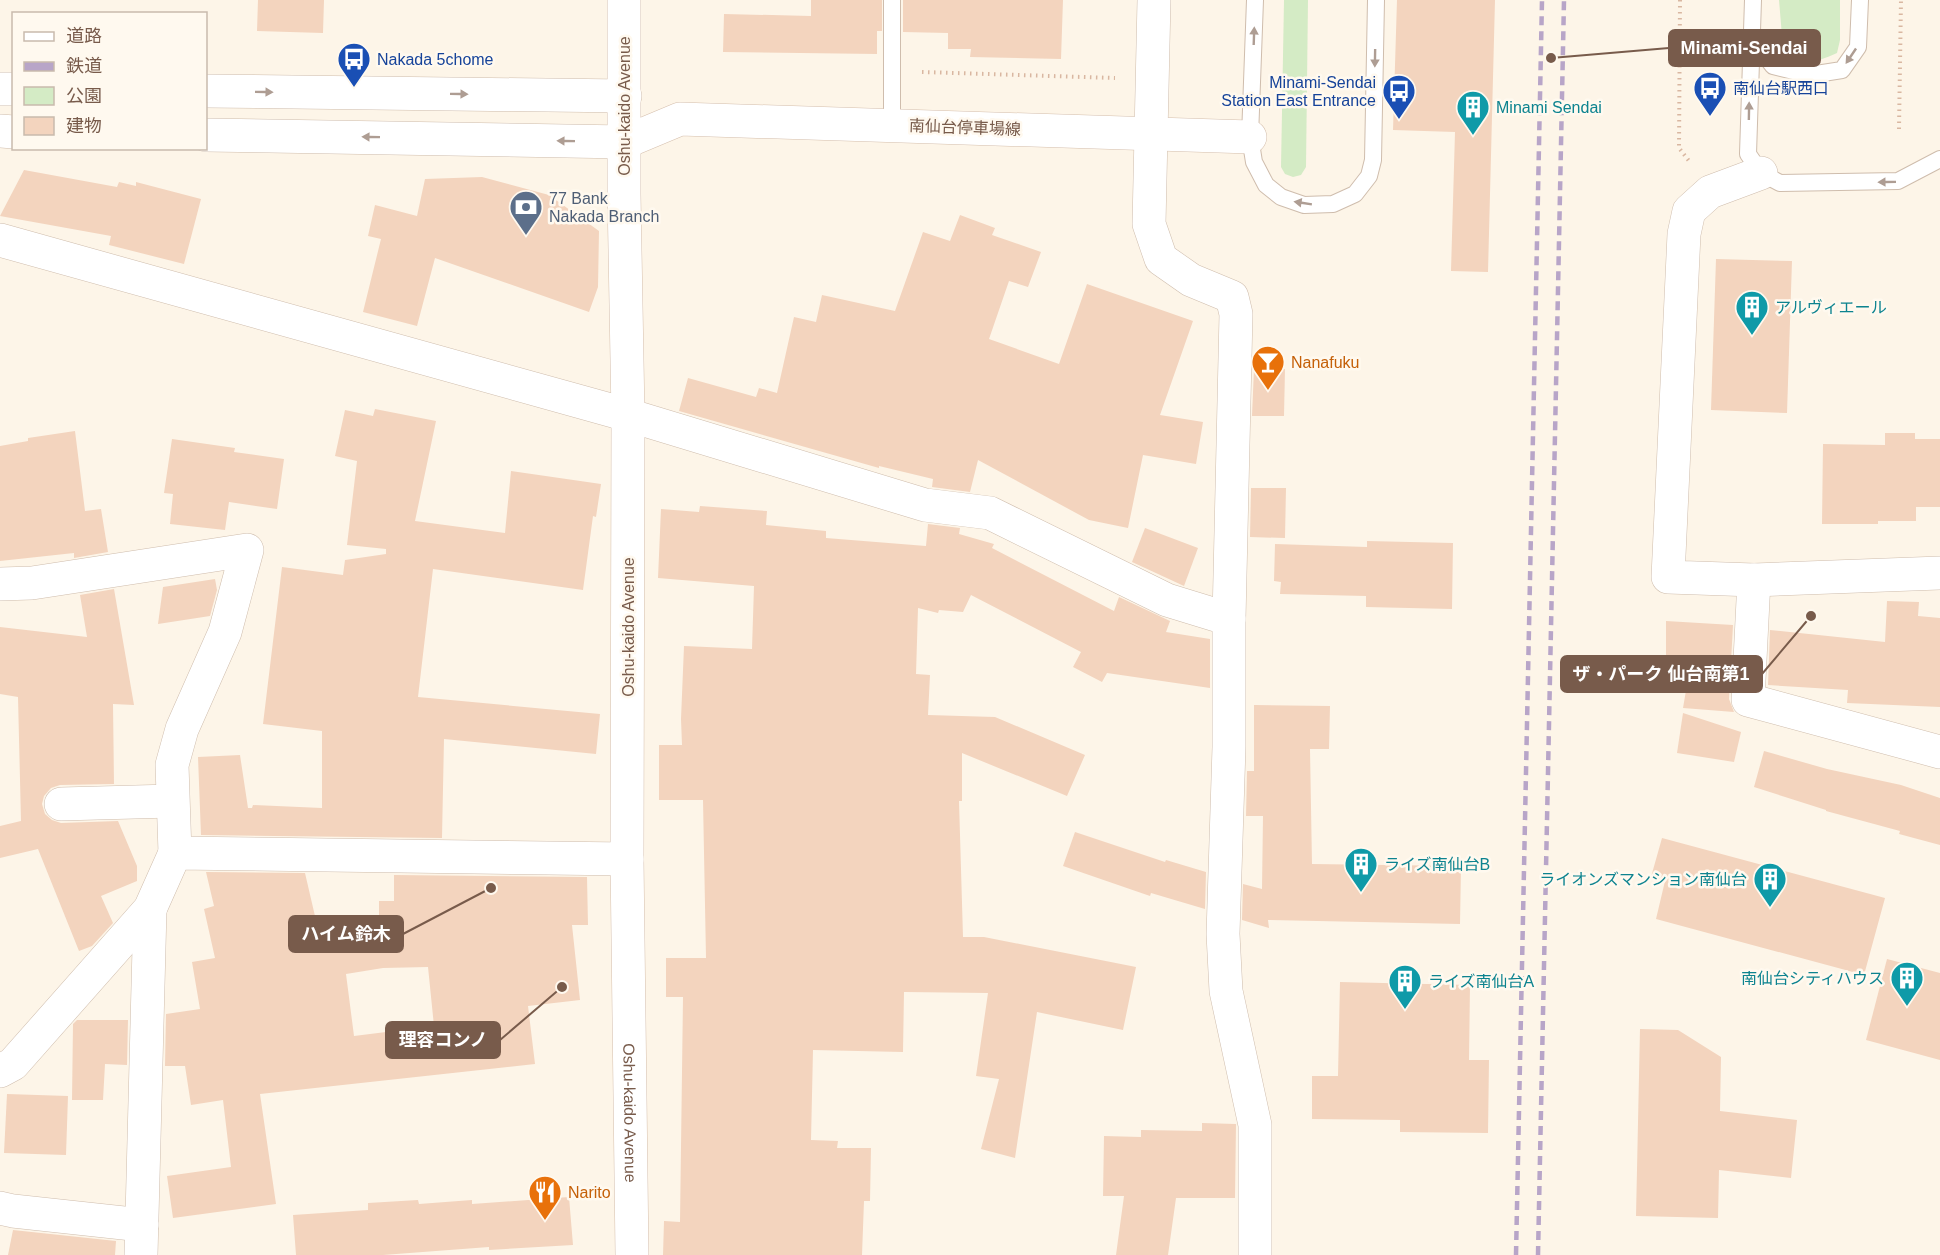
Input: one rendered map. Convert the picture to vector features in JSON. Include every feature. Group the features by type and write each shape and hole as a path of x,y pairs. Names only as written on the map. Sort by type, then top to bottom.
{"street":[{"name":"Oshu-kaido Avenue","path":"624,0 628,415 627,859 632,1255"},
{"path":"1154,0 1149,224 1161,259 1191,280 1232,297 1236,314 1224,945 1226,992 1255,1125 1255,1255"},
{"path":"207,91 625,96"},
{"name":"南仙台停車場線","path":"625,96 680,119 1250,137"},
{"name":"南仙台停車場線","path":"625,142 680,119"},
{"path":"207,135 625,142"},
{"path":"1761,173 1710,192 1689,211 1684,234 1668,577 1754,580 1940,573"},
{"path":"0,240 628,415 925,506 990,513 1167,600 1230,619"},
{"path":"0,584 32,583 247,550 225,632 182,729 172,765 175,853 150,909 13,1064 0,1071"},
{"path":"1754,580 1748,700 1940,752"},
{"path":"61,804 172,801"},
{"path":"175,853 627,859"},
{"path":"0,1208 142,1240 150,909"}],"lane":[{"path":"891,0 892,125"},
{"path":"1256,0 1250,137 1254,162 1266,185 1281,197 1304,205 1333,204 1355,194 1369,176 1373,160 1376,0"},
{"path":"1752,0 1748,154 1761,173 1780,183 1898,182 1940,159"},
{"path":"1751,37 1773,66 1810,75 1842,70 1858,47 1860,0"}],"path":[{"path":"1680,0 1679,148 1690,163"},
{"path":"1899,129 1901,0"},
{"path":"918,72 1126,78"}],"green space":[{"path":"1284,0 1308,0 1306,167 1301,175 1293,177 1285,174 1281,167"},
{"path":"1779,0 1840,0 1840,40 1837,53 1820,60 1809,61 1798,58 1783,48"}],"building":[{"path":"258,0 324,0 323,33 257,31"},
{"path":"811,0 882,0 882,31 877,31 877,54 723,52 724,14 811,16"},
{"path":"903,0 1063,0 1061,59 970,57 971,49 948,49 948,33 903,32"},
{"path":"1397,0 1495,0 1488,272 1451,271 1455,132 1393,130"},
{"path":"24,170 117,187 119,182 136,186 136,182 201,199 184,264 109,245 111,236 0,216"},
{"path":"482,177 549,195 599,231 598,287 589,312 435,258 417,326 363,312 381,239 368,236 375,205 417,216 425,179"},
{"path":"960,215 995,228 992,235 1041,252 1028,287 1009,281 989,339 1059,364 1087,284 1193,321 1160,415 1203,422 1196,464 1143,455 1128,528 1089,520 978,460 970,492 932,487 933,479 879,466 879,468 679,411 688,378 756,397 759,388 777,393 794,317 816,322 822,295 895,311 923,232 950,241"},
{"name":"アルヴィエール","path":"1716,259 1792,261 1787,413 1711,410"},
{"path":"1254,369 1285,369 1284,416 1252,416"},
{"path":"375,409 436,421 415,521 505,533 511,471 601,484 596,517 593,516 583,590 433,569 418,697 600,714 596,754 444,739 442,838 201,835 198,757 240,755 248,808 252,808 253,805 322,808 322,731 263,724 282,567 343,575 345,560 386,554 386,549 347,545 357,461 335,456 345,410 373,416"},
{"path":"75,431 85,511 101,509 108,552 74,558 74,553 0,561 0,446 28,441 28,438"},
{"path":"1885,433 1915,433 1915,439 1940,439 1940,507 1916,507 1916,521 1822,524 1823,444 1885,445"},
{"path":"172,439 235,448 234,452 284,459 277,509 229,502 225,530 170,524 173,494 164,493"},
{"path":"1251,488 1286,488 1285,538 1250,537"},
{"path":"700,506 767,511 766,525 826,531 826,538 926,546 928,524 960,528 959,534 994,544 992,548 1114,611 1119,597 1170,621 1166,632 1210,639 1210,688 1107,673 1102,682 1073,667 1081,652 971,595 963,612 939,610 938,613 918,608 916,674 930,675 928,715 995,717 1085,755 1067,796 962,753 962,801 959,801 963,937 984,937 1136,967 1123,1030 1037,1012 1015,1158 981,1149 999,1079 976,1076 988,993 904,992 903,1052 813,1050 811,1140 838,1141 837,1148 871,1148 870,1201 864,1201 862,1255 663,1255 664,1221 680,1222 683,997 666,997 666,958 706,958 703,800 659,800 659,745 682,745 684,646 752,649 754,586 658,578 661,509 699,512"},
{"path":"1145,528 1198,548 1184,586 1132,562"},
{"path":"1367,541 1453,543 1452,609 1366,607 1366,596 1280,594 1281,582 1274,581 1275,544 1367,547"},
{"path":"215,579 217,590 210,616 158,624 163,587"},
{"path":"114,589 134,705 113,704 114,784 60,785 51,788 44,796 42,804 45,814 61,823 118,821 137,866 137,881 101,896 113,923 92,946 79,951 38,849 0,858 0,826 21,821 18,697 0,694 0,627 87,637 80,595"},
{"path":"1887,601 1919,602 1918,616 1940,618 1940,707 1847,703 1848,690 1768,685 1770,630 1885,642"},
{"path":"1666,621 1733,625 1729,699 1734,712 1683,708 1690,667 1666,665"},
{"path":"1254,705 1330,706 1329,749 1310,749 1312,864 1461,866 1460,924 1268,920 1269,928 1242,920 1243,884 1262,889 1263,816 1246,816 1247,771 1254,771"},
{"path":"1683,713 1741,732 1734,762 1677,753"},
{"path":"1764,751 1827,769 1901,785 1940,798 1940,845 1754,787"},
{"path":"1075,832 1165,862 1166,860 1206,872 1205,909 1151,893 1150,896 1063,866"},
{"name":"ライオンズマンション南仙台","path":"1662,838 1885,898 1864,975 1656,919 1665,881 1651,877"},
{"path":"206,872 305,873 321,942 379,933 379,901 394,901 394,875 587,877 588,925 572,925 580,1000 528,1006 535,1064 260,1094 276,1204 173,1218 167,1176 231,1167 223,1100 191,1105 185,1066 165,1066 166,1014 200,1009 192,962 215,958 204,909 214,906","holes":["428,967 434,1026 354,1036 346,974 383,968"]},
{"name":"南仙台シティハウス","path":"1887,959 1940,973 1940,1060 1866,1040"},
{"path":"1340,982 1470,985 1469,1060 1489,1060 1488,1133 1400,1132 1400,1120 1312,1119 1312,1076 1338,1076"},
{"path":"77,1020 128,1020 127,1065 105,1064 103,1100 72,1100 73,1024"},
{"path":"1640,1029 1678,1030 1721,1057 1720,1111 1797,1120 1791,1178 1719,1170 1718,1218 1636,1216"},
{"path":"7,1094 68,1096 66,1155 4,1153"},
{"path":"1202,1123 1236,1124 1235,1198 1176,1198 1168,1255 1116,1255 1124,1196 1103,1196 1104,1136 1141,1137 1141,1130 1202,1131"},
{"path":"569,1197 573,1245 489,1250 489,1247 383,1255 296,1255 293,1215 368,1210 368,1203 418,1200 419,1204 472,1200 472,1204"},
{"path":"13,1230 116,1241 115,1255 8,1255"}],"railway":[{"path":"1516,1255 1542,0"},
{"path":"1538,1255 1564,0"}],"place":[{"name":"Minami-Sendai","path":"1551,58"},
{"name":"Nakada 5chome","path":"354,88"},
{"name":"南仙台駅西口","path":"1710,117"},
{"name":"Minami-Sendai Station East Entrance","path":"1399,120"},
{"name":"Minami Sendai","path":"1473,136"},
{"name":"77 Bank Nakada Branch","path":"526,236"},
{"name":"アルヴィエール","path":"1752,336"},
{"name":"Nanafuku","path":"1268,391"},
{"name":"ザ・パーク 仙台南第1","path":"1811,616"},
{"name":"ハイム鈴木","path":"491,888"},
{"name":"ライズ南仙台B","path":"1361,893"},
{"name":"ライオンズマンション南仙台","path":"1770,908"},
{"name":"理容コンノ","path":"562,987"},
{"name":"南仙台シティハウス","path":"1907,1007"},
{"name":"ライズ南仙台A","path":"1405,1010"},
{"name":"Narito","path":"545,1221"}]}
